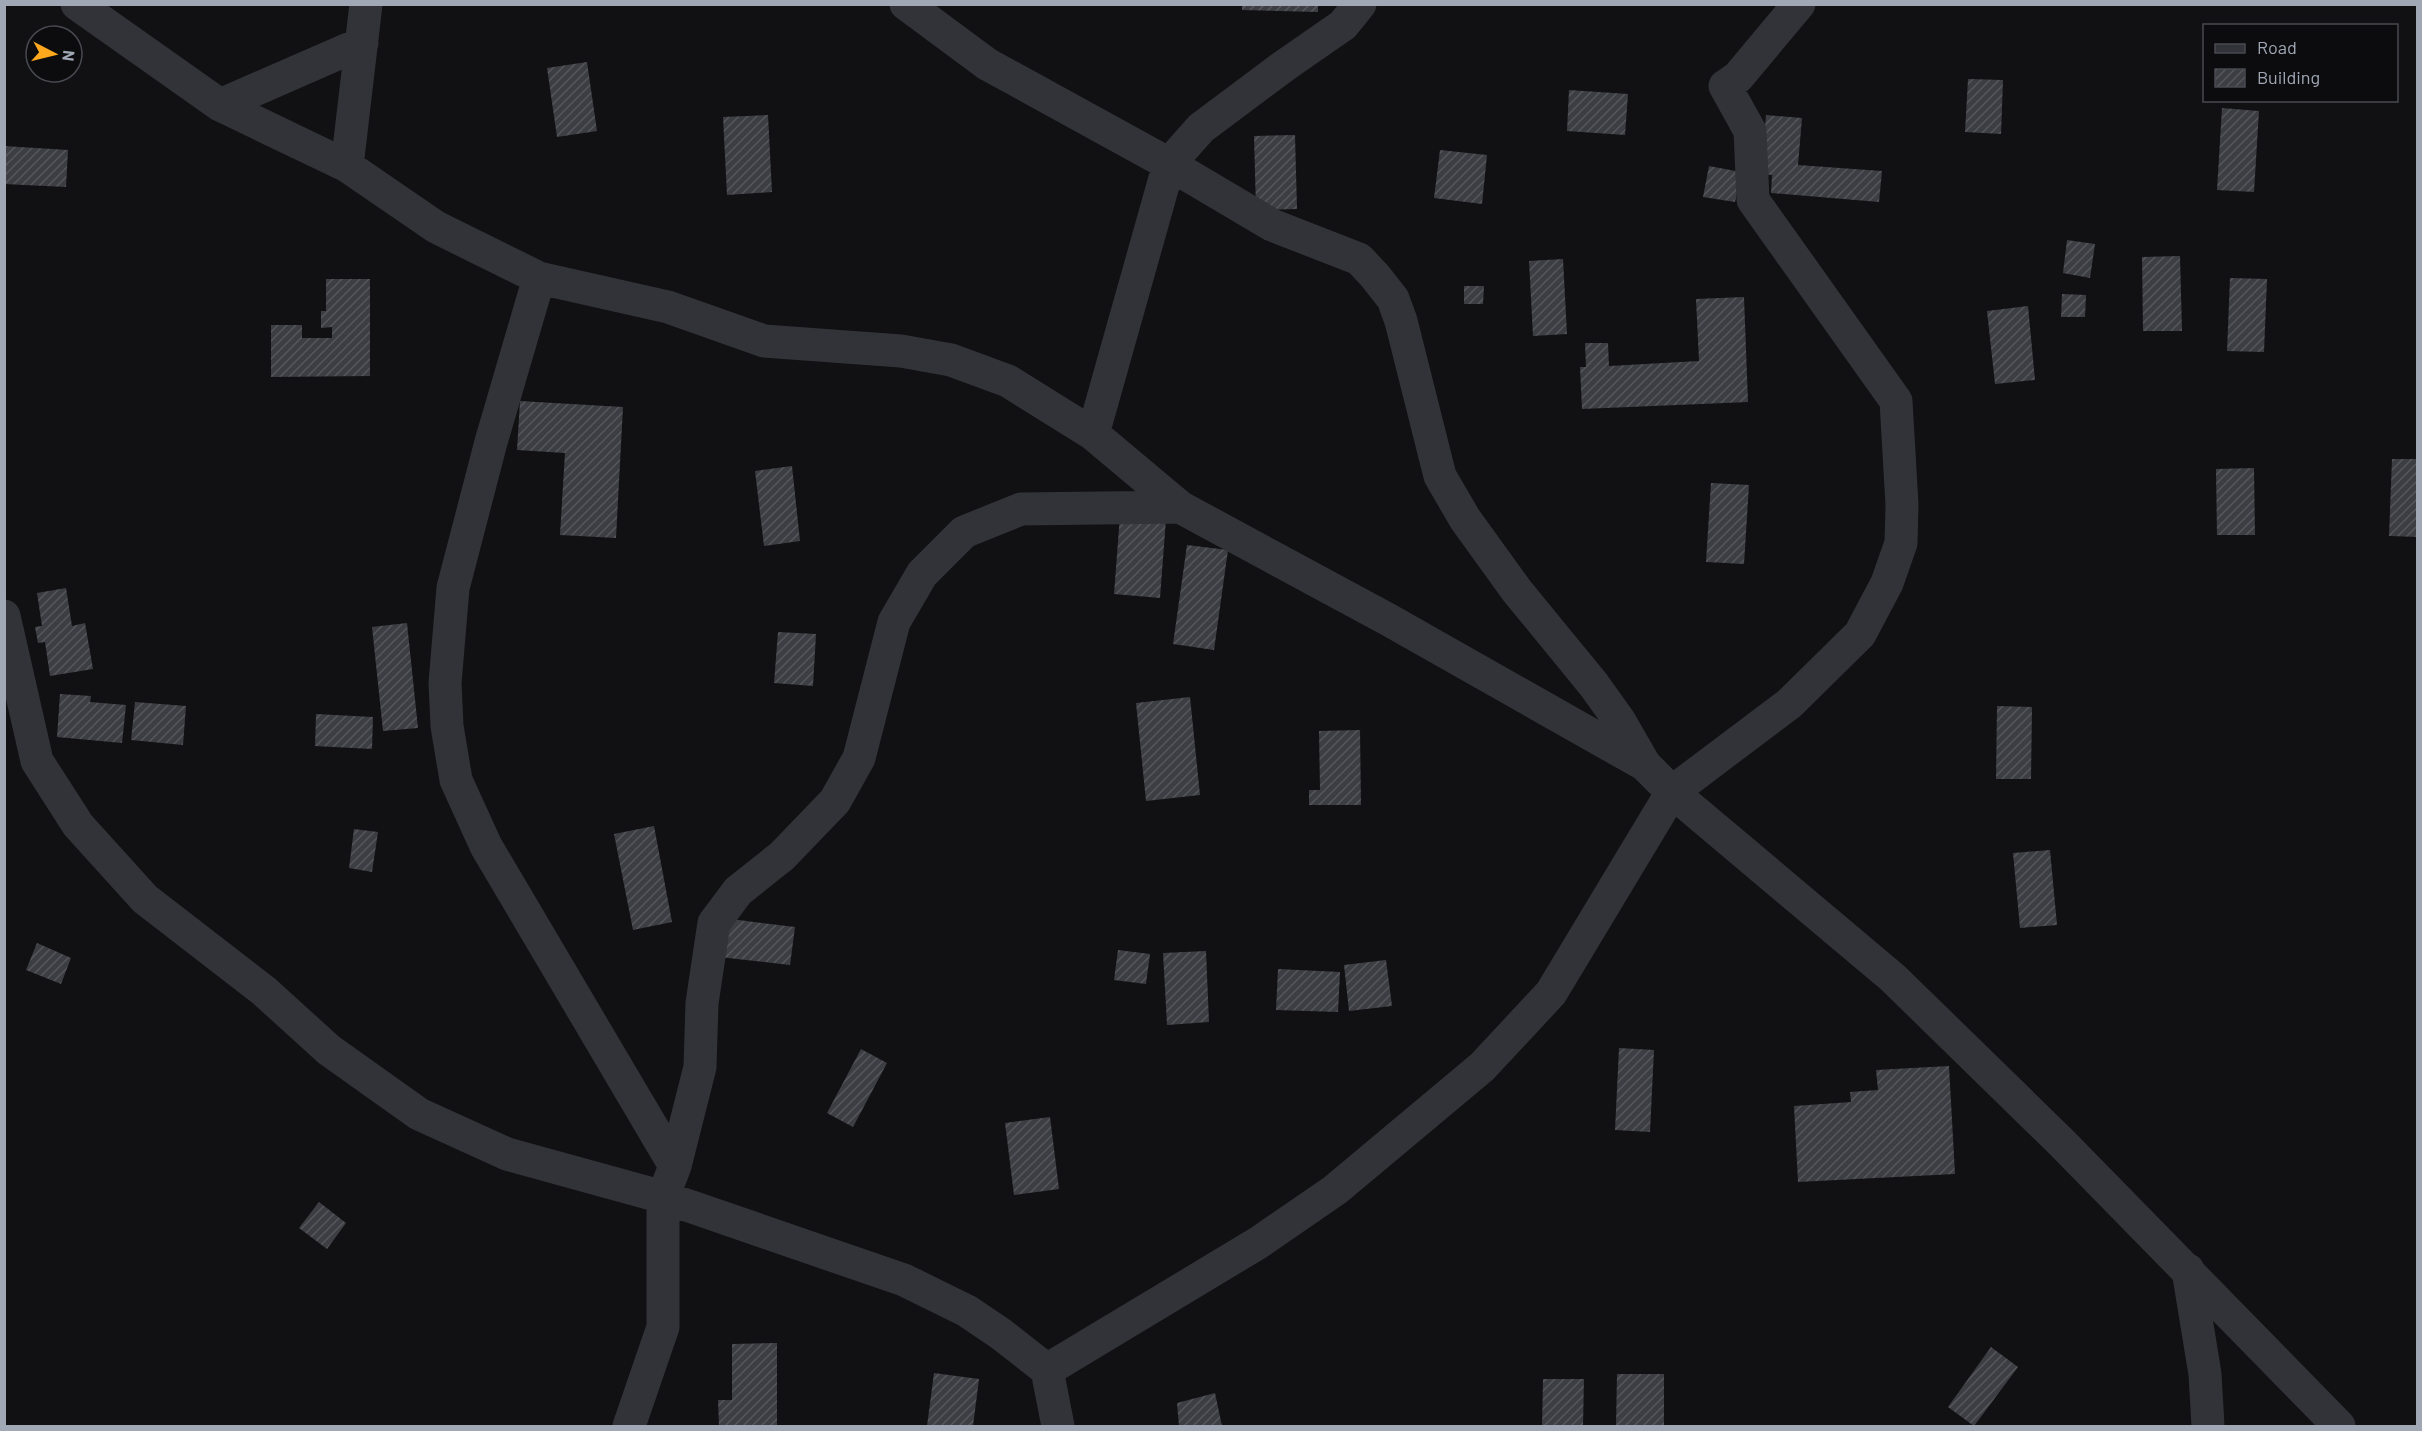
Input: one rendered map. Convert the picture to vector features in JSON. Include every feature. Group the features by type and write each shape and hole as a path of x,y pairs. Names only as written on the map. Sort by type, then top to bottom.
{"street":[{"path":"77,4 220,105 347,166 436,227 539,278 668,307 764,340 901,351 951,360 1008,381 1093,434 1180,507 1389,620 1645,765"},
{"path":"347,166 366,4"},
{"path":"906,4 987,64 1169,164 1272,225 1359,259 1393,299 1401,321 1440,476 1465,519 1517,591 1594,685 1619,720 1645,765 1672,792 1893,978 2187,1270 2339,1426"},
{"path":"1093,434 1169,164 1201,128 1343,25 1359,4"},
{"path":"1047,1370 1258,1243 1335,1190 1482,1067 1551,993 1672,792 1790,703 1860,634 1887,583 1901,543 1902,505 1896,401 1754,200 1750,131 1725,86 1738,77 1799,4"},
{"path":"220,105 362,43"},
{"path":"539,278 491,442 453,588 445,683 447,726 456,780 486,846 675,1166"},
{"path":"630,1426 663,1327 663,1197 675,1166 700,1067 702,1003 714,923 738,891 782,856 835,801 859,758 894,622 922,574 964,531 1021,509 1180,507"},
{"path":"4,616 37,761 78,825 145,899 264,992 329,1050 419,1114 507,1154 663,1197 904,1280 967,1311 1047,1370 1058,1426"},
{"path":"2187,1270 2205,1374 2208,1426"}],"building":[{"path":"1242,4 1318,4 1318,12 1242,10"},
{"path":"587,62 597,131 557,137 547,68"},
{"path":"1968,79 2003,80 2001,134 1965,132"},
{"path":"1569,90 1628,94 1625,135 1567,131"},
{"path":"2222,108 2259,111 2254,192 2217,190"},
{"path":"768,115 772,192 727,195 723,117"},
{"path":"1766,115 1802,118 1798,165 1882,171 1879,202 1771,193 1772,175 1761,174"},
{"path":"1295,135 1297,209 1256,210 1254,136"},
{"path":"4,146 68,150 66,187 4,184"},
{"path":"1440,150 1487,155 1482,204 1434,198"},
{"path":"1709,166 1741,172 1735,202 1703,197"},
{"path":"2067,240 2095,244 2090,278 2063,273"},
{"path":"2180,256 2182,331 2143,331 2142,257"},
{"path":"1563,259 1567,334 1533,336 1529,261"},
{"path":"2230,278 2267,279 2264,352 2227,351"},
{"path":"326,279 370,279 370,376 271,377 271,325 302,325 302,338 332,338 332,327 321,328 321,311 326,311"},
{"path":"1464,286 1484,286 1483,304 1464,304"},
{"path":"2062,294 2086,295 2085,317 2061,317"},
{"path":"1744,297 1748,402 1582,409 1580,367 1586,367 1585,343 1608,343 1609,366 1699,361 1696,299"},
{"path":"2028,306 2035,380 1995,384 1987,311"},
{"path":"520,401 623,407 616,538 560,535 565,453 517,450"},
{"path":"2392,459 2418,459 2418,537 2389,536"},
{"path":"792,466 800,541 764,546 755,471"},
{"path":"2254,468 2255,535 2217,535 2216,469"},
{"path":"1711,483 1749,485 1744,564 1706,562"},
{"path":"1120,515 1166,519 1160,598 1114,594"},
{"path":"1187,545 1228,550 1214,650 1173,644"},
{"path":"66,588 72,626 85,623 93,669 50,676 45,642 38,643 35,627 42,626 37,593"},
{"path":"407,623 418,728 383,731 372,627"},
{"path":"778,632 816,634 813,686 774,683"},
{"path":"60,694 91,696 90,702 126,705 122,743 57,737"},
{"path":"1190,697 1200,795 1146,801 1136,703"},
{"path":"135,702 186,706 183,745 131,740"},
{"path":"1997,706 2032,707 2031,779 1996,779"},
{"path":"316,714 373,717 372,749 315,746"},
{"path":"1360,730 1361,805 1309,805 1309,790 1320,790 1319,731"},
{"path":"654,826 672,922 633,930 614,834"},
{"path":"354,829 378,832 372,872 349,868"},
{"path":"2050,850 2057,925 2020,928 2013,853"},
{"path":"723,918 795,927 790,965 719,957"},
{"path":"37,943 71,958 61,984 26,970"},
{"path":"1118,950 1150,954 1146,984 1114,980"},
{"path":"1206,951 1209,1022 1167,1025 1163,953"},
{"path":"1386,960 1392,1006 1349,1011 1344,965"},
{"path":"1278,969 1340,972 1338,1012 1276,1010"},
{"path":"1619,1048 1654,1050 1650,1132 1615,1130"},
{"path":"861,1049 887,1063 853,1127 827,1113"},
{"path":"1949,1066 1955,1174 1798,1182 1794,1106 1851,1102 1850,1092 1878,1090 1876,1070"},
{"path":"1050,1117 1059,1189 1014,1195 1005,1123"},
{"path":"319,1202 346,1223 327,1249 299,1228"},
{"path":"777,1343 777,1426 719,1426 718,1400 732,1400 732,1344"},
{"path":"1991,1347 2018,1367 1974,1426 1948,1407"},
{"path":"934,1373 979,1379 973,1426 927,1426"},
{"path":"1617,1374 1664,1374 1664,1426 1616,1426"},
{"path":"1543,1379 1584,1379 1583,1426 1542,1426"},
{"path":"1215,1393 1222,1426 1179,1426 1177,1403"}]}
